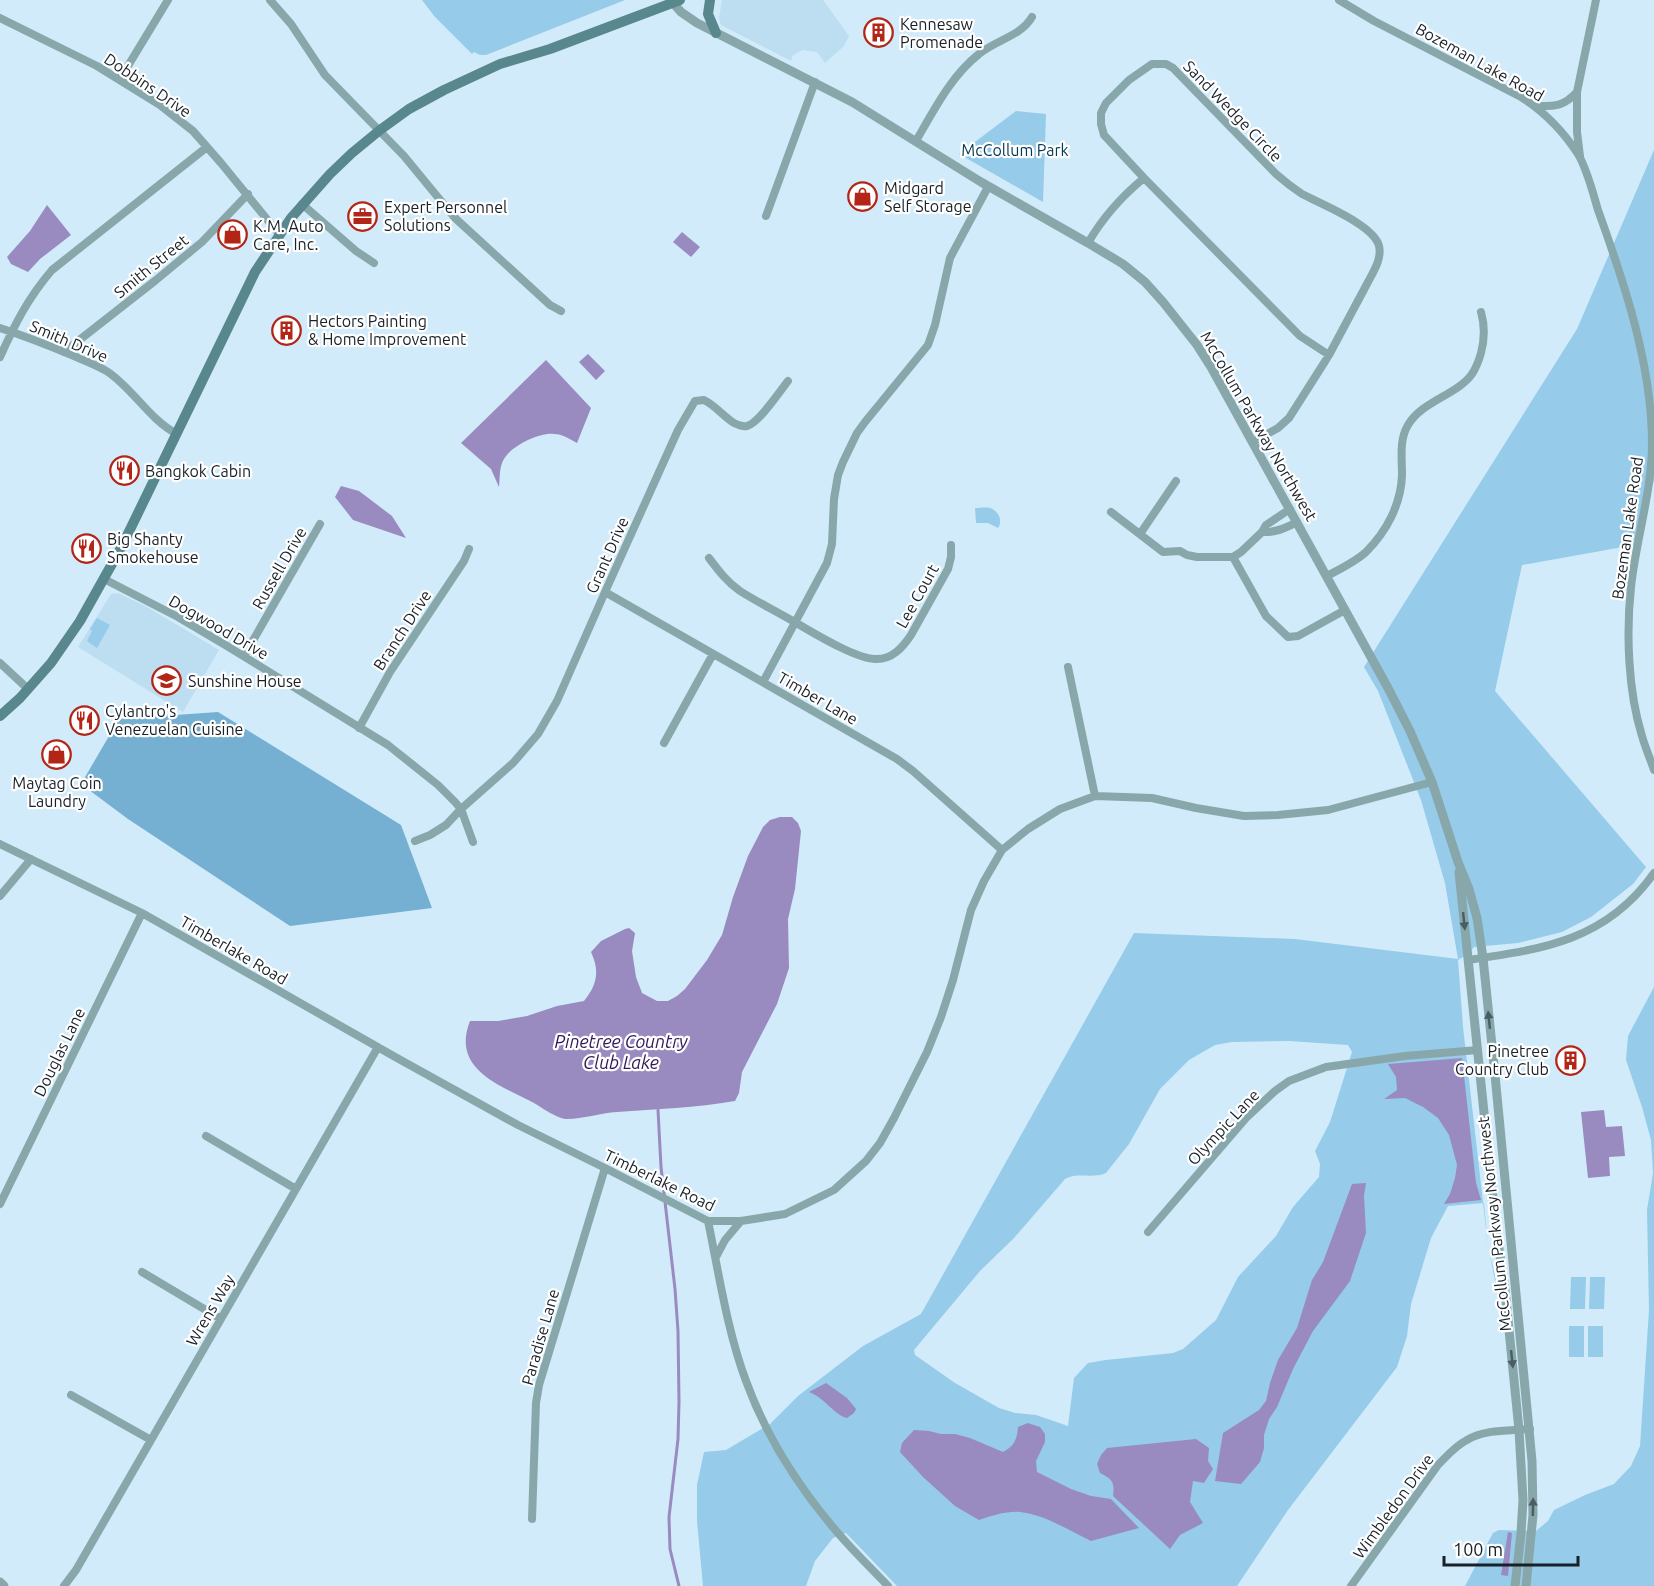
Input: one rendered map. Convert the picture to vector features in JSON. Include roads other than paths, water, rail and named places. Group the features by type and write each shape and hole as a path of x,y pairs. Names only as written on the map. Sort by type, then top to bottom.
{"main road":[{"path":"710,0 708,14 716,33"},
{"path":"0,716 51,663 80,621 104,579 177,434 249,284 279,234 302,204 352,153 380,130 423,101 500,64 550,49 674,1"}],"street":[{"path":"120,79 168,0"},
{"path":"270,0 291,24 325,75 404,156 455,218 550,305 561,311"},
{"name":"Bozeman Lake Road","path":"1339,0 1374,21 1536,106 1565,135 1580,157 1612,247 1646,375 1652,444 1648,486 1631,586 1629,632 1634,699 1641,735 1654,770"},
{"path":"1580,157 1576,123 1577,92 1596,0"},
{"name":"McCollum Parkway Northwest","path":"674,1 689,18 868,111 988,186 1088,243 1138,275 1172,311 1207,361 1396,702 1432,782 1473,903 1483,958 1524,1430 1523,1500 1515,1586"},
{"path":"916,141 958,75 978,54 1027,25 1032,17"},
{"name":"Dobbins Drive","path":"0,18 120,79 177,118 193,131 248,194 279,234"},
{"name":"Sand Wedge Circle","path":"1253,442 1278,428 1289,418 1329,355 1375,269 1379,258 1379,246 1372,233 1290,186 1276,174 1173,68 1160,63 1152,64 1129,80 1106,103 1101,113 1104,135 1300,336 1329,355"},
{"path":"766,216 815,82"},
{"path":"1536,106 1558,105 1566,102 1577,92"},
{"path":"0,357 11,332 35,290 52,270 207,147"},
{"path":"1088,243 1107,213 1144,178"},
{"path":"763,682 828,563 832,544 838,475 846,455 865,422 928,345 935,325 950,258 988,186"},
{"name":"Smith Street","path":"64,352 202,243 248,194"},
{"path":"302,204 356,251 374,263"},
{"path":"1327,576 1365,553 1390,520 1398,503 1402,486 1401,445 1407,425 1421,410 1465,382 1472,374 1483,344 1484,322 1481,312"},
{"name":"Smith Drive","path":"0,328 94,364 124,386 165,428 177,434"},
{"name":"Grant Drive","path":"461,809 513,763 538,734 557,701 674,428 695,401 704,400 739,426 749,426 788,381"},
{"path":"1140,534 1176,481"},
{"path":"1112,512 1163,552 1180,551 1197,557 1233,557 1262,532 1266,525 1290,510"},
{"path":"1262,532 1285,528 1297,522"},
{"name":"Russell Drive","path":"244,657 320,524"},
{"name":"Lee Court","path":"709,558 740,591 838,646 860,656 876,659 892,655 904,645 911,635 948,569 951,545"},
{"name":"Branch Drive","path":"359,728 390,672 458,570 469,549"},
{"path":"1233,557 1266,616 1288,637 1298,636 1346,610"},
{"name":"Dogwood Drive","path":"104,579 178,617 388,745 438,785 461,809 473,842"},
{"name":"Timber Lane","path":"605,592 897,759 1002,850"},
{"path":"664,743 713,654"},
{"path":"0,663 28,689"},
{"path":"1068,667 1095,796"},
{"name":"Timberlake Road","path":"0,844 142,913 518,1125 708,1221 741,1221 785,1214 819,1199 834,1190 866,1161 880,1143 927,1052 941,1017 971,910 984,881 1002,850 1028,829 1060,809 1095,796 1152,798 1244,816 1278,815 1328,810 1432,782"},
{"path":"415,841 446,825 461,809"},
{"path":"0,896 31,859"},
{"name":"McCollum Parkway Northwest","path":"1458,862 1496,1228 1524,1430 1533,1469 1533,1515 1526,1586"},
{"path":"1468,960 1544,948 1581,935 1622,909 1654,874"},
{"name":"Douglas Lane","path":"0,1204 142,913"},
{"name":"Wrens Way","path":"64,1586 76,1570 378,1047"},
{"name":"Olympic Lane","path":"1148,1232 1247,1117 1289,1081 1326,1066 1478,1050"},
{"path":"206,1136 296,1189"},
{"name":"Paradise Lane","path":"532,1520 535,1413 539,1385 605,1168"},
{"path":"708,1221 731,1332 746,1381 760,1413 786,1463 832,1526 888,1586"},
{"path":"716,1258 725,1240 741,1221"},
{"path":"142,1272 221,1319"},
{"path":"71,1395 151,1440"},
{"name":"Wimbledon Drive","path":"1351,1586 1438,1466 1453,1449 1475,1436 1486,1433 1524,1430"},
{"path":"0,1582 4,1586"}],"water":[{"path":"47,205 71,235 40,259 28,272 11,264 7,257 30,231"},
{"path":"682,232 700,247 691,257 673,242"},
{"path":"588,354 605,371 596,380 579,362"},
{"path":"546,360 591,408 577,443 560,435 548,434 534,438 513,449 502,462 499,487 491,469 461,443"},
{"path":"341,486 359,491 392,516 406,538 353,520 335,497"},
{"name":"Pinetree Country Club Lake","path":"792,817 798,823 801,831 795,889 788,919 789,968 777,1004 742,1072 739,1093 735,1101 563,1119 493,1082 473,1063 467,1052 466,1038 470,1021 498,1021 527,1016 557,1006 584,1001 596,978 596,965 591,952 601,941 625,929 629,928 635,933 632,951 636,977 642,993 657,1001 668,1001 677,996 707,960 722,935 748,856 763,827 770,820"},
{"path":"1462,1058 1476,1183 1481,1200 1444,1204 1450,1194 1457,1165 1449,1135 1438,1118 1423,1107 1405,1098 1384,1099 1397,1090 1396,1077 1388,1064"},
{"path":"1604,1110 1606,1127 1622,1126 1625,1156 1609,1157 1610,1176 1588,1178 1581,1112"},
{"path":"1366,1183 1364,1196 1366,1233 1350,1281 1313,1331 1293,1369 1277,1407 1269,1419 1260,1462 1241,1484 1215,1481 1223,1433 1259,1410 1266,1401 1278,1360 1297,1328 1312,1280 1323,1262 1352,1184"},
{"path":"826,1383 847,1398 856,1409 854,1413 847,1418 842,1416 809,1392"},
{"path":"1028,1423 1040,1427 1045,1434 1045,1442 1036,1461 1037,1472 1071,1489 1091,1496 1111,1499 1139,1528 1091,1541 1029,1513 1010,1512 979,1520 955,1506 900,1452 902,1443 914,1430 955,1434 1003,1452 1014,1442 1018,1427"},
{"path":"1196,1439 1209,1448 1208,1461 1213,1469 1204,1483 1193,1481 1190,1502 1203,1523 1180,1535 1170,1549 1113,1496 1112,1482 1100,1473 1097,1464 1107,1448"},
{"path":"1508,1532 1512,1533 1508,1576 1501,1575"}],"waterway":[{"path":"658,1110 661,1167 678,1331 678,1439 669,1517 670,1549 679,1586"}],"place":[{"name":"Kennesaw Promenade","path":"879,33"},
{"name":"Midgard Self Storage","path":"863,197"},
{"name":"Expert Personnel Solutions","path":"363,216"},
{"name":"K.M. Auto Care, Inc.","path":"232,235"},
{"name":"Hectors Painting & Home Improvement","path":"287,330"},
{"name":"Bangkok Cabin","path":"124,471"},
{"name":"Big Shanty Smokehouse","path":"86,548"},
{"name":"Sunshine House","path":"167,681"},
{"name":"Cylantro's Venezuelan Cuisine","path":"84,720"},
{"name":"Maytag Coin Laundry","path":"57,755"},
{"name":"Pinetree Country Club","path":"1570,1060"}],"park label":[{"name":"McCollum Park","path":"1015,150"}]}
